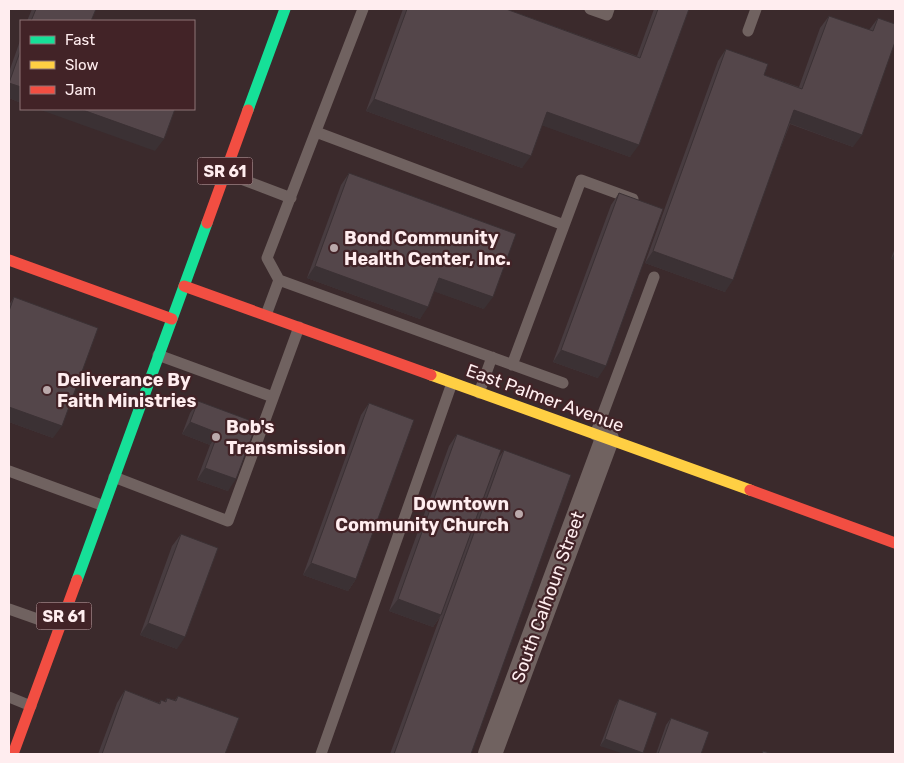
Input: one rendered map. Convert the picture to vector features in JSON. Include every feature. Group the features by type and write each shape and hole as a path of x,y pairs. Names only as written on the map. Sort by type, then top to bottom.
{"street":[{"name":"SR 61","path":"14,754 285,9"},
{"path":"9,260 172,319"},
{"name":"East Palmer Avenue","path":"184,286 895,542"},
{"name":"South Calhoun Street","path":"490,754 601,437"}],"lane":[{"path":"363,9 268,258 279,280 563,383"},
{"path":"590,9 607,15 609,9"},
{"path":"748,31 756,9"},
{"path":"316,132 564,225"},
{"path":"224,173 290,198"},
{"path":"512,365 581,180 640,202"},
{"path":"601,437 654,277"},
{"path":"266,315 279,280"},
{"path":"114,477 228,521 299,327"},
{"path":"158,355 273,397"},
{"path":"480,393 492,358"},
{"path":"321,754 452,383"},
{"path":"9,471 104,506"},
{"path":"9,609 60,627"},
{"path":"9,698 31,706"}],"building":[{"path":"36,9 96,9 91,20 31,20"},
{"path":"407,9 506,9 640,58 658,9 689,9 639,145 547,112 531,156 374,99"},
{"path":"829,16 873,31 878,18 895,24 895,42 862,135 794,110 733,280 653,251 726,49 768,64 764,75 802,89"},
{"path":"20,52 20,87 9,83"},
{"path":"83,110 175,110 164,139"},
{"path":"349,173 516,234 493,297 439,278 428,307 315,266"},
{"path":"619,193 663,209 606,366 561,350"},
{"path":"14,297 98,328 62,426 9,407 9,311"},
{"path":"198,401 257,423 236,479 205,468 218,433 190,422"},
{"path":"369,403 414,420 356,579 311,563"},
{"path":"457,434 501,450 441,615 398,599"},
{"path":"504,450 571,475 471,754 394,754"},
{"path":"181,534 218,548 185,637 148,623"},
{"path":"125,690 160,704 161,700 166,702 167,698 176,701 178,696 239,718 225,754 102,754"},
{"path":"619,699 657,713 643,753 605,739"},
{"path":"671,718 709,732 701,754 658,754"},
{"path":"763,751 773,754 762,754"}],"traffic: fast":[{"path":"248,110 285,9"},
{"path":"77,580 207,223"}],"traffic: slow":[{"path":"431,375 750,490"}],"traffic: jam":[{"path":"207,223 248,110"},
{"path":"9,260 172,319"},
{"path":"184,286 431,375"},
{"path":"750,490 895,543"},
{"path":"13,754 77,580"}],"place":[{"name":"Bond Community Health Center, Inc.","path":"334,248"},
{"name":"Deliverance By Faith Ministries","path":"47,390"},
{"name":"Bob's Transmission","path":"216,437"},
{"name":"Downtown Community Church","path":"519,514"}]}
